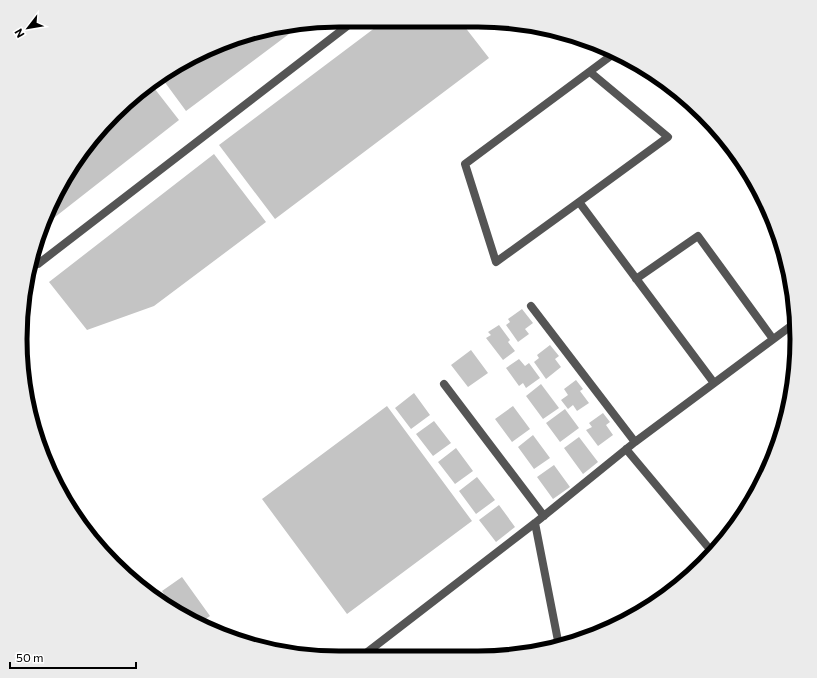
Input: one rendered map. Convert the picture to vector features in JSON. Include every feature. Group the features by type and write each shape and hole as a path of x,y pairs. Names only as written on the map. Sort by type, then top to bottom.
{"street":[{"path":"36,264 346,27"},
{"path":"590,72 668,137 496,262 465,164 610,57"},
{"path":"579,202 714,383"},
{"path":"636,279 698,236 774,339"},
{"path":"531,306 635,442"},
{"path":"370,651 544,516 635,442 789,327"},
{"path":"444,384 544,516"},
{"path":"626,449 709,549"},
{"path":"535,523 558,640"}],"building":[{"path":"376,27 465,27 489,58 275,219 219,145"},
{"path":"293,31 186,111 164,81 201,59 220,51 258,38"},
{"path":"154,88 179,120 51,220 69,183 91,149 118,118 149,91"},
{"path":"214,154 266,222 154,306 87,330 49,282"},
{"path":"522,309 533,323 525,329 529,334 518,342 506,325 510,322 508,319"},
{"path":"499,325 510,340 508,342 515,351 503,360 486,338 491,335 488,332"},
{"path":"550,345 559,356 555,359 561,367 546,379 534,362 539,358 537,355"},
{"path":"471,350 488,373 468,387 451,365"},
{"path":"519,359 525,366 529,363 540,378 526,388 523,383 519,386 506,368"},
{"path":"576,380 583,389 580,391 589,403 577,411 573,405 568,409 561,400 568,395 564,389"},
{"path":"541,384 559,408 543,419 526,396"},
{"path":"414,393 430,415 411,429 395,408"},
{"path":"387,406 472,521 347,614 262,499"},
{"path":"513,406 530,429 512,442 495,419"},
{"path":"565,409 579,428 560,442 546,423"},
{"path":"603,413 610,422 606,425 613,435 598,446 586,430 592,427 589,423"},
{"path":"434,421 451,443 433,456 416,434"},
{"path":"533,435 550,458 534,469 518,447"},
{"path":"579,437 598,462 583,474 564,448"},
{"path":"456,448 473,471 455,484 438,462"},
{"path":"554,465 570,487 553,499 537,477"},
{"path":"477,477 495,500 476,514 459,491"},
{"path":"499,505 515,527 496,542 479,520"},
{"path":"182,577 210,616 204,620 201,619 167,599 162,591"}]}
